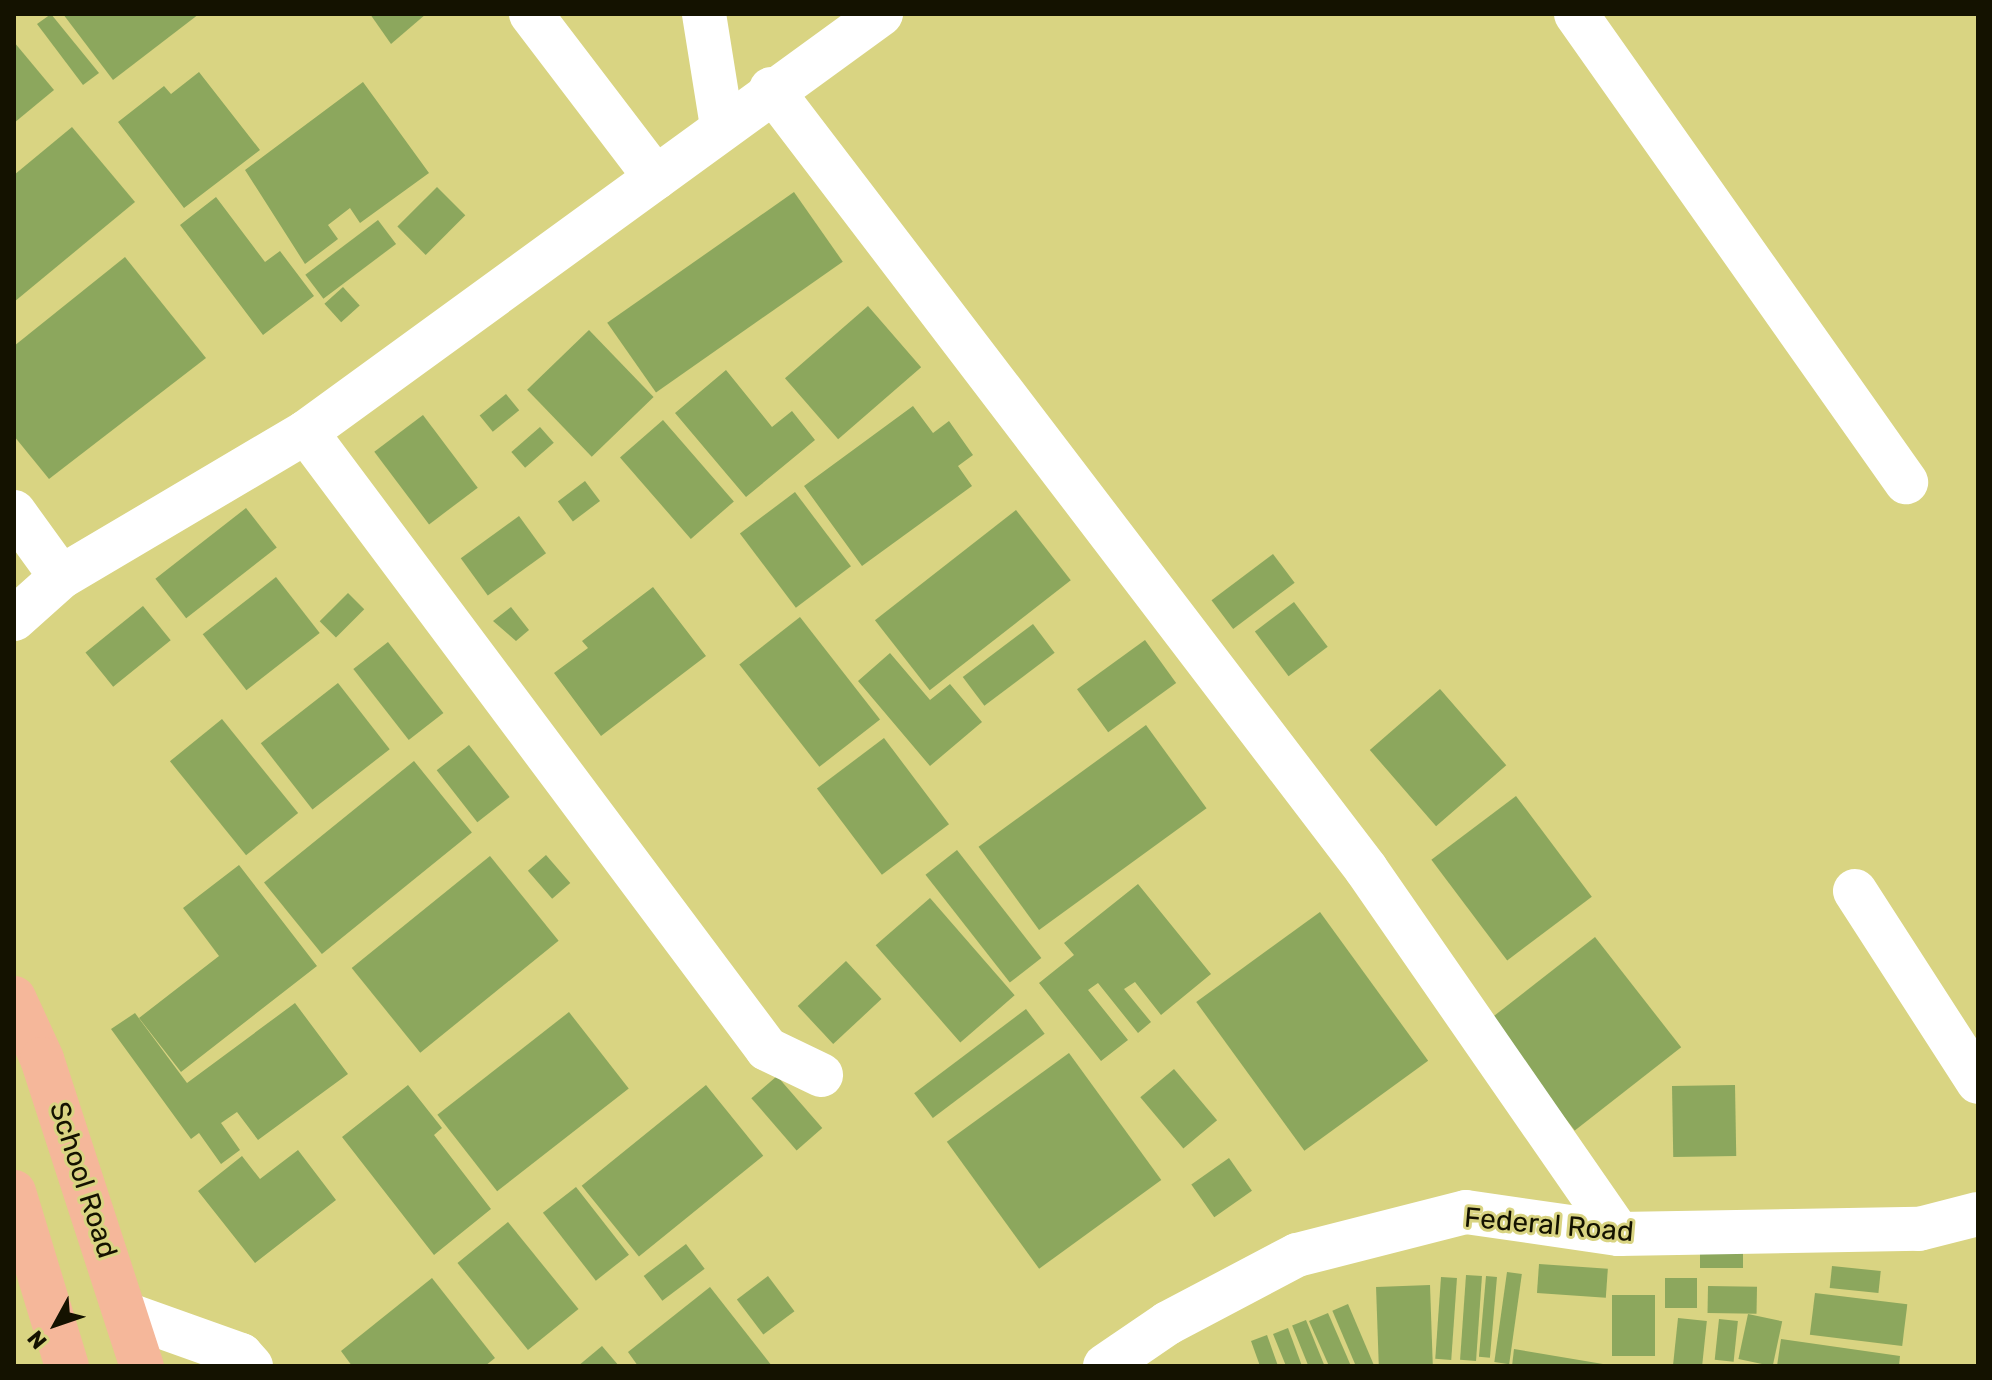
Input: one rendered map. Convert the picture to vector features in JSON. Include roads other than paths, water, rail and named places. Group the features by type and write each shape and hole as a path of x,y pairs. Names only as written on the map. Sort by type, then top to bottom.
{"main road":[{"name":"School Road","path":"14,998 42,1059 142,1366"},
{"path":"14,1192 67,1366"}],"street":[{"path":"531,14 656,178"},
{"path":"704,14 722,126"},
{"path":"14,619 61,577 306,432 656,178 771,89 881,14"},
{"path":"1576,14 1906,482"},
{"path":"771,89 1366,869 1619,1234"},
{"path":"306,432 767,1049 821,1075"},
{"path":"14,512 61,577"},
{"path":"1855,891 1978,1082"},
{"name":"Federal Road","path":"1105,1366 1168,1323 1297,1255 1466,1212 1619,1234 1919,1229 1978,1214"},
{"path":"126,1314 241,1355 251,1366"}]}
